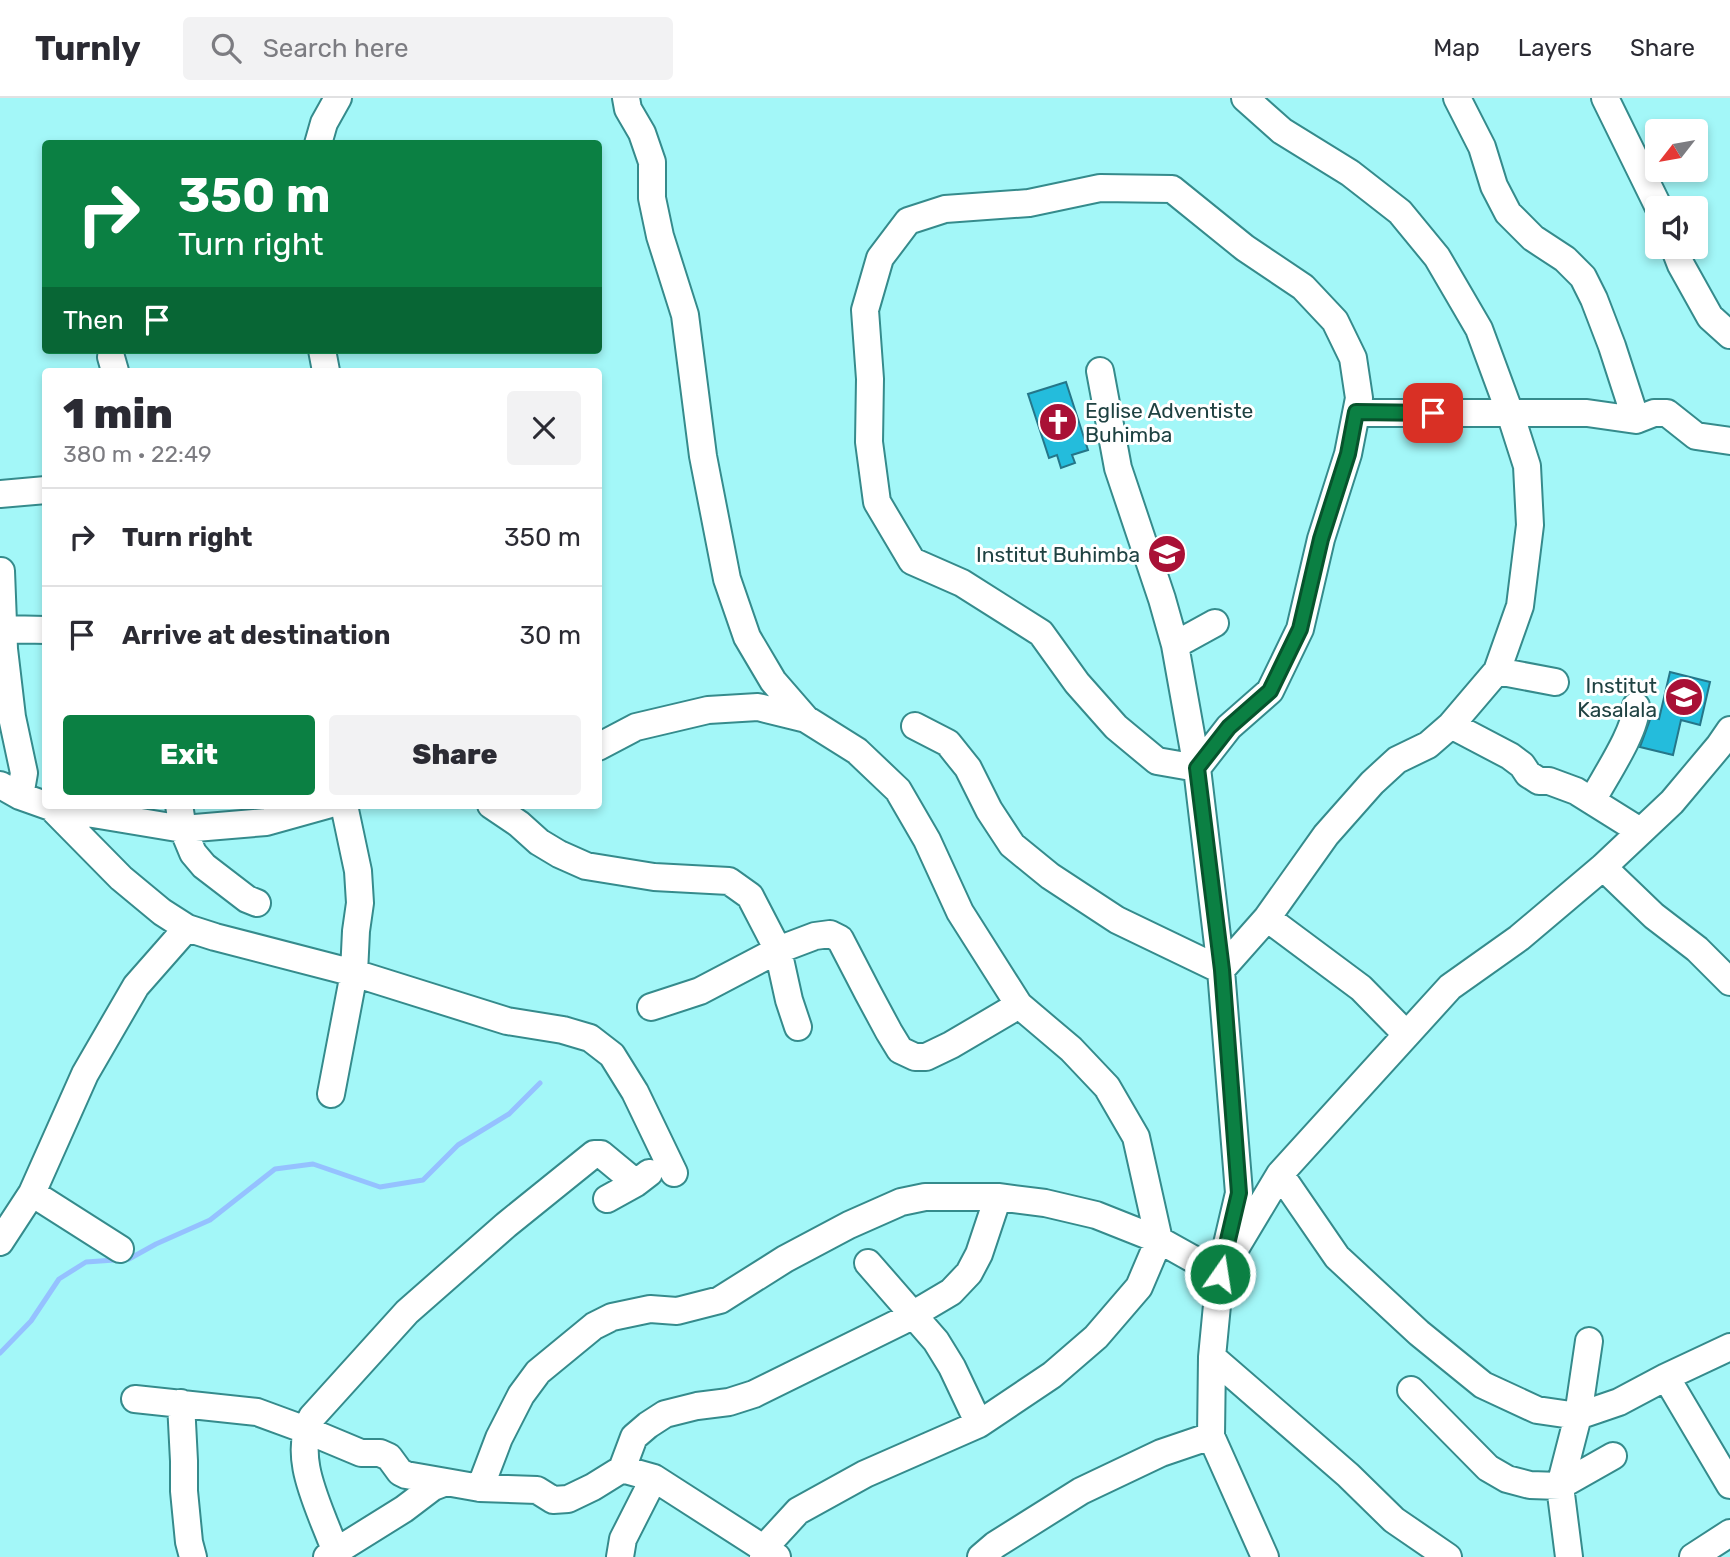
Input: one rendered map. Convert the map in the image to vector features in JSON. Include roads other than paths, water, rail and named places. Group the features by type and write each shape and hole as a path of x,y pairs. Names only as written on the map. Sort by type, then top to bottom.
{"street":[{"path":"319,140 324,123 338,98"},
{"path":"622,1469 654,1478 768,1554 798,1511 866,1474 979,1424 1052,1375 1096,1337 1139,1287 1159,1240 1136,1137 1107,1087 1072,1049 1019,1004 960,912 927,840 898,790 857,751 806,719 773,681 747,637 727,579 703,456 685,316 660,236 652,198 652,162 642,133 628,109 626,98"},
{"path":"1222,970 1267,918 1326,835 1372,783 1397,760 1428,745 1451,725 1497,671 1520,606 1530,525 1527,466 1510,413 1479,329 1437,257 1400,212 1350,173 1282,131 1245,98"},
{"path":"1457,98 1482,147 1494,186 1508,213 1533,239 1565,258 1583,276 1612,346 1636,420"},
{"path":"1605,98 1653,196"},
{"path":"1100,188 1172,189 1245,248 1303,287 1335,321 1353,358 1359,398 1348,454 1321,539 1300,629 1270,691 1229,727 1197,768 1157,761 1116,727 1077,683 1041,633 962,583 912,561 877,502 869,442 870,379 865,310 880,258 908,221 945,209 1029,203 1100,188"},
{"path":"1679,259 1710,317 1730,335"},
{"path":"1100,370 1118,468 1175,645 1197,768 1222,970 1239,1193 1220,1274 1212,1357 1211,1436 1265,1557"},
{"path":"1356,412 1587,413 1636,420 1654,413 1667,413 1696,436 1730,441"},
{"path":"0,494 42,490"},
{"path":"1,571 3,629 12,717 24,772 10,790 42,803"},
{"path":"1175,645 1214,623"},
{"path":"3,629 42,631"},
{"path":"1497,671 1555,682"},
{"path":"602,745 636,727 708,710 758,706 806,719"},
{"path":"1592,801 1633,728 1636,706"},
{"path":"1451,725 1510,756 1539,781 1549,781 1569,788 1640,831"},
{"path":"915,726 948,743 968,768 989,810 1012,845 1050,876 1117,920 1222,970"},
{"path":"1220,1274 1280,1174 1450,986 1519,938 1603,867 1672,802 1730,730"},
{"path":"53,809 121,878 162,912 187,928 354,973 507,1021 562,1030 590,1038 612,1055 635,1092 670,1166 607,1199"},
{"path":"77,809 266,822 313,809"},
{"path":"331,1094 354,973 360,903 358,871 345,809"},
{"path":"497,809 539,842 586,866 654,877 729,881 750,896 778,950 798,1027"},
{"path":"181,817 192,853 204,866 247,899 257,903"},
{"path":"1603,867 1654,916 1697,949 1730,982"},
{"path":"1267,918 1361,988 1406,1034"},
{"path":"0,1242 32,1193 85,1074 136,986 187,928"},
{"path":"651,1007 700,991 778,950 830,933 841,939 900,1050 915,1057 926,1056 951,1045 1019,1004"},
{"path":"446,1482 433,1487 334,1555 310,1486 304,1458 306,1430 312,1417 407,1312 506,1225 594,1154 601,1154 636,1183"},
{"path":"1280,1174 1337,1257 1419,1333 1483,1385 1537,1410 1578,1416 1619,1402 1730,1347"},
{"path":"32,1193 120,1249"},
{"path":"480,1488 499,1438 538,1372 594,1326 612,1317 650,1309 677,1311 720,1300 785,1259 849,1225 901,1202 925,1197 998,1197 1045,1203 1096,1215 1159,1240 1220,1274"},
{"path":"135,1399 257,1412 362,1453 380,1453 389,1457 400,1472 406,1475 480,1488 537,1490 553,1500 568,1499 622,1469 634,1437 665,1414 729,1402 754,1394 912,1315 951,1292 969,1273 979,1254 998,1197"},
{"path":"867,1263 930,1333 952,1367 979,1424"},
{"path":"1569,1557 1560,1486 1578,1416 1589,1340"},
{"path":"1212,1357 1348,1475 1394,1520 1448,1557"},
{"path":"1666,1377 1730,1486"},
{"path":"1411,1390 1488,1468 1507,1479 1530,1485 1560,1486 1613,1456"},
{"path":"181,1403 184,1491 193,1557"},
{"path":"981,1557 995,1545 1082,1491 1161,1453 1211,1436"},
{"path":"620,1557 623,1539 654,1478"},
{"path":"1693,1557 1730,1533"}],"waterway":[{"path":"0,1353 31,1321 59,1279 86,1262 129,1259 210,1220 275,1169 313,1164 380,1187 423,1180 458,1145 509,1114 540,1083"}],"place":[{"name":"Eglise Adventiste Buhimba","path":"1058,422"},
{"name":"Institut Buhimba","path":"1167,554"},
{"name":"Institut Kasalala","path":"1684,697"}]}
